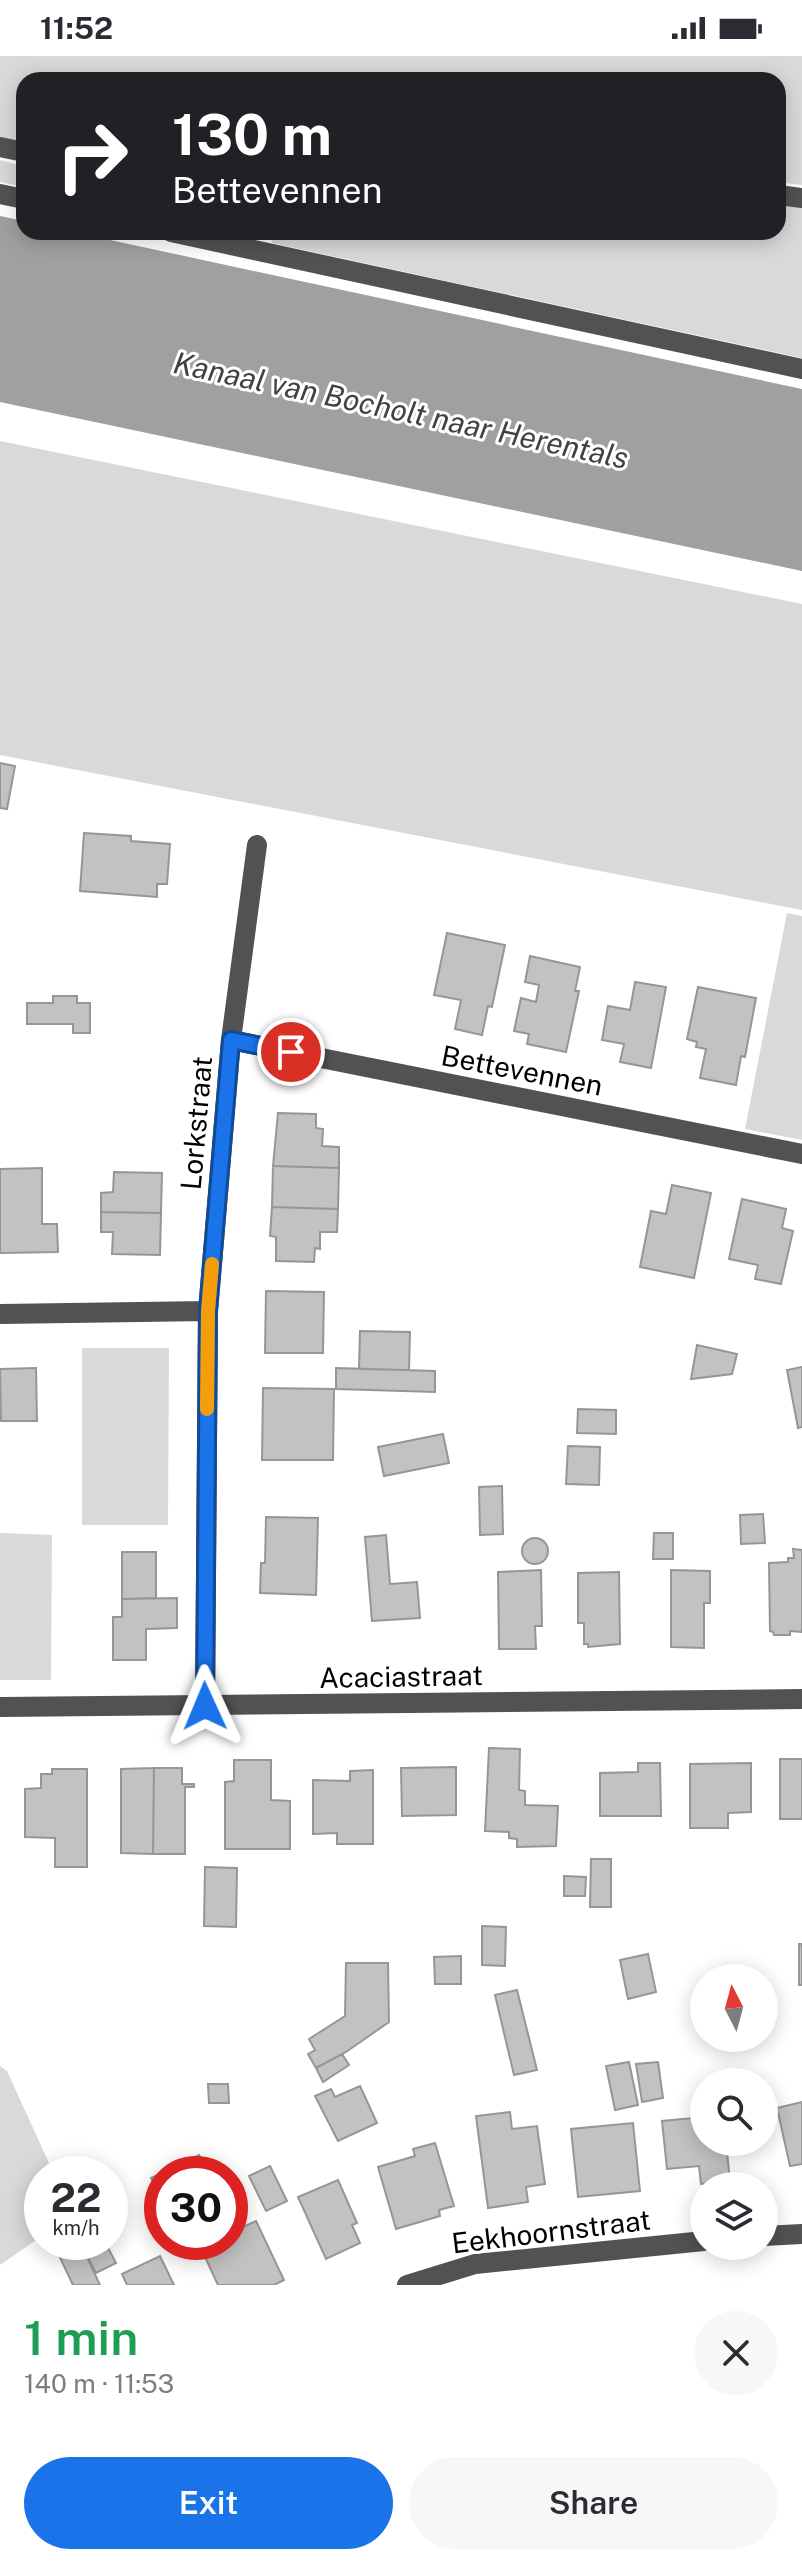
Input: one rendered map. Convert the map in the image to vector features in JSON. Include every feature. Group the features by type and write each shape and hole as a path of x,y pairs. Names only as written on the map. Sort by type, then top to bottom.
{"street":[{"path":"208,240 802,369"},
{"name":"Lorkstraat","path":"205,1706 208,1311 231,1040 257,845"},
{"name":"Bettevennen","path":"231,1040 802,1154"},
{"path":"0,1314 208,1311"},
{"name":"Acaciastraat","path":"0,1707 802,1699"},
{"path":"778,2235 802,2234"},
{"name":"Eekhoornstraat","path":"407,2285 475,2264 690,2242"}],"shaded area":[{"path":"0,56 802,56 802,185 786,183 786,72 16,72 16,143 0,139"},
{"path":"0,160 16,164 16,185 0,182"},
{"path":"786,205 802,207 802,358 272,243 272,240 786,240"},
{"path":"0,441 802,604 802,910 0,755"},
{"path":"787,913 802,916 802,1140 745,1129"},
{"path":"82,1348 169,1348 168,1525 82,1525"},
{"path":"0,1533 52,1535 51,1680 0,1680"},
{"path":"0,2066 7,2071 46,2156 24,2156 24,2248 0,2265"}],"water":[{"name":"Kanaal van Bocholt naar Herentals","path":"0,216 16,219 16,240 110,240 802,389 802,571 0,402"}],"building":[{"path":"0,763 15,766 7,809 0,808"},
{"path":"84,833 131,836 131,841 170,844 167,884 157,884 157,897 80,891"},
{"path":"447,933 505,945 492,1007 488,1006 482,1035 455,1029 461,1000 434,995"},
{"path":"530,956 580,967 575,991 579,991 566,1052 527,1044 529,1034 514,1031 521,998 536,1002 539,985 525,982"},
{"path":"635,982 666,987 651,1068 620,1062 624,1044 602,1040 608,1006 630,1010"},
{"path":"698,987 756,998 745,1057 741,1056 736,1085 700,1078 706,1049 696,1047 697,1042 687,1039"},
{"path":"53,996 77,996 77,1003 90,1003 90,1033 73,1033 73,1024 27,1024 27,1003 53,1003"},
{"path":"278,1113 316,1114 316,1128 323,1129 322,1146 339,1147 339,1168 273,1166"},
{"path":"273,1166 339,1168 338,1209 272,1207"},
{"path":"42,1168 42,1224 57,1224 58,1252 0,1253 0,1169"},
{"path":"114,1172 162,1173 161,1213 101,1212 101,1193 113,1192"},
{"path":"672,1185 711,1193 694,1278 640,1267 651,1211 666,1214"},
{"path":"742,1199 786,1209 782,1228 793,1231 781,1284 755,1279 758,1265 729,1259"},
{"path":"272,1207 338,1209 337,1232 320,1232 320,1249 315,1248 314,1262 276,1261 276,1237 270,1236"},
{"path":"101,1212 161,1213 160,1255 112,1254 113,1232 101,1232"},
{"path":"266,1291 324,1292 323,1353 265,1353"},
{"path":"360,1331 410,1332 409,1370 359,1369"},
{"path":"697,1345 737,1354 732,1374 691,1379"},
{"path":"802,1367 802,1427 798,1428 787,1370"},
{"path":"36,1368 37,1421 1,1421 0,1369"},
{"path":"336,1368 435,1371 435,1392 336,1389"},
{"path":"263,1388 334,1389 333,1460 262,1460"},
{"path":"578,1409 616,1410 616,1434 577,1433"},
{"path":"443,1434 449,1463 384,1476 378,1447"},
{"path":"568,1446 600,1447 599,1485 566,1484"},
{"path":"502,1486 503,1534 480,1535 479,1487"},
{"path":"763,1514 765,1543 741,1544 740,1515"},
{"path":"266,1517 318,1518 316,1595 260,1593 261,1563 265,1563"},
{"path":"654,1533 673,1533 673,1559 653,1559"},
{"path":"386,1535 390,1584 417,1582 420,1618 372,1621 365,1537"},
{"path":"535,1538 544,1542 548,1551 544,1560 535,1564 526,1560 522,1551 526,1542"},
{"path":"793,1549 802,1550 802,1632 774,1635 770,1631 769,1563 788,1562 788,1558 794,1558"},
{"path":"122,1552 156,1552 156,1598 122,1599"},
{"path":"541,1570 542,1626 535,1626 536,1649 499,1649 498,1572"},
{"path":"671,1570 710,1571 710,1603 704,1603 704,1648 671,1647"},
{"path":"619,1572 620,1644 588,1647 584,1644 584,1623 578,1623 578,1573"},
{"path":"177,1598 177,1628 146,1629 146,1660 113,1660 113,1617 122,1617 122,1599"},
{"path":"489,1748 520,1749 519,1790 525,1791 525,1805 558,1806 556,1846 517,1847 517,1839 509,1838 509,1832 485,1831"},
{"path":"780,1759 802,1759 802,1819 780,1819"},
{"path":"234,1760 271,1760 271,1800 290,1801 290,1849 225,1849 225,1782 234,1781"},
{"path":"638,1763 660,1763 661,1816 600,1816 600,1773 638,1772"},
{"path":"751,1763 751,1812 728,1813 728,1828 690,1828 690,1764"},
{"path":"456,1767 456,1815 402,1816 401,1768"},
{"path":"154,1768 182,1768 182,1784 194,1784 194,1787 185,1787 185,1854 153,1854"},
{"path":"154,1768 153,1854 121,1853 121,1769"},
{"path":"52,1769 87,1769 87,1867 55,1867 55,1838 25,1837 25,1789 41,1788 41,1774 52,1774"},
{"path":"373,1770 373,1844 337,1844 337,1833 313,1834 313,1780 350,1781 350,1771"},
{"path":"591,1859 611,1859 611,1907 590,1907"},
{"path":"205,1867 237,1868 236,1927 204,1926"},
{"path":"564,1876 586,1877 585,1896 564,1896"},
{"path":"482,1926 506,1927 505,1966 482,1965"},
{"path":"799,1944 802,1944 802,1985 799,1985"},
{"path":"648,1954 656,1992 628,1999 620,1960"},
{"path":"461,1956 461,1984 435,1984 434,1957"},
{"path":"346,1963 388,1963 389,2022 346,2052 316,2068 308,2054 315,2050 309,2039 345,2016"},
{"path":"517,1990 537,2070 514,2075 495,1995"},
{"path":"342,2054 349,2065 323,2082 316,2068"},
{"path":"629,2062 638,2105 615,2110 606,2066"},
{"path":"658,2062 663,2098 642,2102 636,2064"},
{"path":"208,2084 228,2084 229,2103 209,2103"},
{"path":"360,2086 377,2123 338,2141 315,2096 331,2089 335,2097"},
{"path":"802,2102 802,2164 790,2166 778,2108"},
{"path":"510,2112 512,2129 537,2126 545,2184 526,2187 528,2202 488,2208 476,2116"},
{"path":"690,2118 690,2156 727,2156 729,2172 700,2172 699,2166 667,2169 662,2121"},
{"path":"633,2123 640,2191 578,2197 571,2129"},
{"path":"435,2143 454,2206 439,2210 440,2216 396,2229 378,2167 415,2156 413,2149"},
{"path":"270,2166 287,2201 266,2211 249,2176"},
{"path":"338,2180 357,2223 352,2225 360,2243 326,2259 298,2197"},
{"path":"256,2221 284,2280 274,2285 218,2285 206,2260 248,2260 248,2225"},
{"path":"61,2260 88,2260 100,2285 73,2285"},
{"path":"89,2260 114,2260 116,2263 96,2273"},
{"path":"152,2260 162,2260 174,2285 127,2285 122,2274"}],"slow traffic":[{"path":"207,1409 212,1264"}],"route":[{"path":"205,1706 208,1311 231,1040 291,1052"}]}
